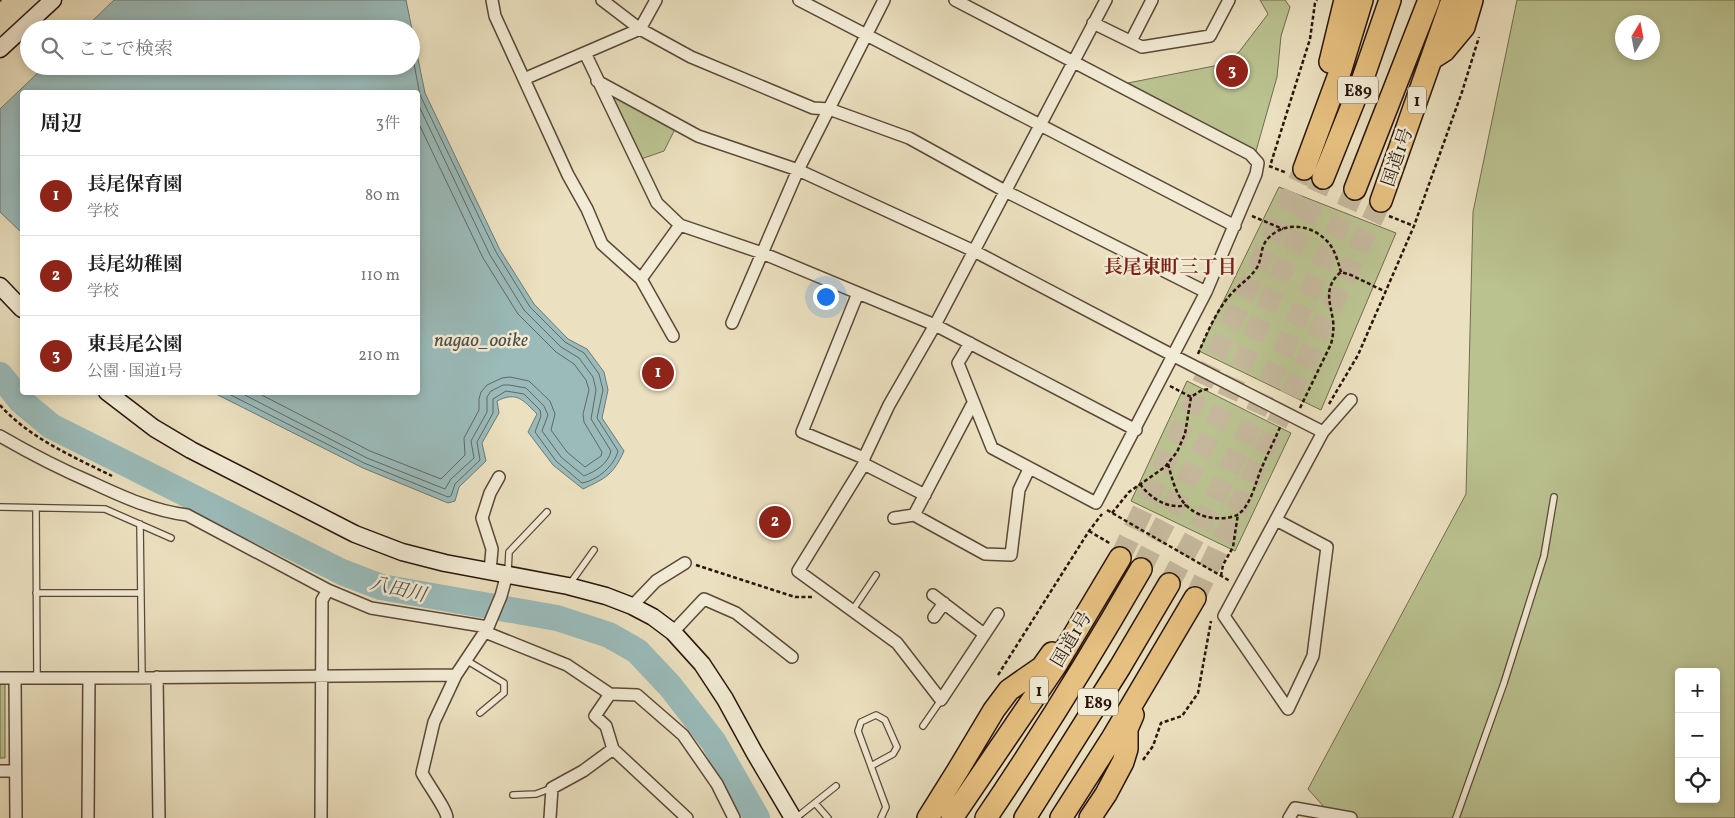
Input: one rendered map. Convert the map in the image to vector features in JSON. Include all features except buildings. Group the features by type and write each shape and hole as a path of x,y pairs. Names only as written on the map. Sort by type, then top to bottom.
{"highway":[{"path":"1301,165 1345,0"},
{"path":"1301,165 1341,69 1362,0"},
{"name":"E89","path":"1324,178 1362,81 1390,0"},
{"name":"E89","path":"1355,189 1429,0"},
{"name":"国道1号","path":"1384,208 1452,0"},
{"path":"1431,60 1444,51 1464,27 1472,0"},
{"name":"国道1号","path":"952,818 1056,665 1120,558"},
{"name":"E89","path":"986,818 1022,765 1094,650 1140,569"},
{"path":"928,818 1008,690 1042,667 1106,582"},
{"name":"E89","path":"1025,818 1170,584"},
{"path":"1061,818 1111,740 1195,598"},
{"path":"1090,818 1124,762 1127,749 1127,729 1159,658"}],"street":[{"path":"32,20 53,0"},
{"path":"492,0 495,16 602,244 641,279 673,336"},
{"path":"602,0 640,29 692,57 813,108 829,109 908,138 1005,191 1206,292"},
{"path":"524,79 640,29 656,0"},
{"path":"799,0 1235,226"},
{"path":"732,323 798,170 884,0"},
{"path":"955,0 1250,154 1258,163 1256,174 1206,292 1096,504 992,448 958,363 970,343"},
{"path":"998,614 941,700 896,643 798,572 864,461 890,405 935,325 1106,0"},
{"path":"1131,41 1152,0"},
{"path":"1093,23 1142,47 1210,36 1229,0"},
{"path":"0,50 20,31"},
{"path":"585,53 657,203 680,225 762,253 935,325 1136,430"},
{"path":"597,81 698,136 798,170 974,250 1174,356 1323,432"},
{"path":"641,279 680,225"},
{"path":"0,286 20,307"},
{"path":"858,293 802,432 864,461 925,494"},
{"path":"112,395 154,428 191,450 355,534 411,554 445,563 568,586 606,596 632,606 652,617 673,632 702,664 794,818"},
{"path":"1276,520 1327,547 1313,656 1288,709 1224,616 1323,432 1351,400"},
{"path":"914,515 973,403"},
{"path":"0,436 36,458 117,494 168,512 187,515 328,590 371,608 488,626 567,666 610,694 637,695 683,735 717,784 734,818"},
{"path":"894,518 914,515 985,554 1011,555 1019,490 1029,469"},
{"path":"490,571 492,549 482,518 490,493 499,477"},
{"path":"632,606 656,581 685,563"},
{"path":"447,818 447,813 422,773 434,722 456,675 488,626 501,596 507,574"},
{"path":"322,818 322,600 328,590"},
{"path":"933,595 984,634"},
{"path":"673,632 704,599 736,613 792,657"},
{"path":"934,617 944,603"},
{"path":"0,678 456,675"},
{"path":"158,677 159,818"},
{"path":"15,678 16,818"},
{"path":"88,818 89,678"},
{"path":"610,694 595,716 606,726 614,749 673,813 687,818"},
{"path":"550,818 552,788 583,772 614,749"},
{"path":"0,771 15,771"},
{"path":"1289,818 1296,808 1351,818"}],"lane":[{"path":"1456,818 1504,683 1544,556 1554,496"},
{"path":"0,507 105,509 171,538"},
{"path":"36,508 37,678"},
{"path":"507,574 509,552 547,512"},
{"path":"140,524 142,678"},
{"path":"568,586 594,550"},
{"path":"852,611 876,575"},
{"path":"36,593 141,592"},
{"path":"466,660 504,682 504,693 480,713"},
{"path":"923,726 941,700"},
{"path":"870,766 893,754 897,747 885,720 876,716 861,722 858,731 870,766 886,807 881,818"},
{"path":"794,818 836,786"},
{"path":"513,795 536,794 552,788"},
{"path":"815,803 828,818"}],"path":[{"path":"1258,163 1270,166 1301,165"},
{"path":"1384,208 1414,226"},
{"path":"1250,216 1283,229"},
{"path":"1197,356 1213,320 1231,294 1258,267 1267,241 1283,229 1291,226 1303,227 1318,233 1328,242 1336,256 1341,272"},
{"path":"1341,272 1386,292"},
{"path":"1300,408 1334,335 1328,301 1330,288 1335,277 1341,272"},
{"path":"1160,382 1191,397"},
{"path":"1112,513 1129,492 1166,468 1177,452 1185,434 1191,397 1202,390 1210,389"},
{"path":"0,405 41,438 118,479"},
{"path":"1221,576 1223,566 1233,547 1238,514 1253,494 1261,470 1282,423"},
{"path":"1168,464 1178,496 1186,505 1199,514 1212,518 1224,518 1238,514"},
{"path":"1140,484 1143,489 1163,503 1176,508 1186,505"},
{"path":"1096,504 1240,587"},
{"path":"685,563 705,566 795,597 812,598 818,586"}],"green space":[{"path":"1260,0 1285,0 1290,7 1281,36 1277,77 1256,151 1128,83 1219,65 1239,52 1268,14"},
{"path":"1517,0 1735,0 1735,818 1334,818 1308,789 1466,494 1473,212"},
{"path":"616,95 675,129 664,151 641,159 612,101"},
{"path":"1279,187 1396,233 1321,410 1199,351"},
{"path":"1187,381 1291,433 1235,551 1131,501"},
{"path":"0,683 5,683 5,758 0,758"}],"water":[{"name":"nagao_ooike","path":"114,0 406,0 410,20 93,20"},
{"name":"nagao_ooike","path":"420,69 425,93 500,250 534,304 568,339 587,349 604,372 608,390 602,418 624,451 616,466 608,475 583,489 553,465 528,432 537,414 523,401 515,397 504,398 497,401 499,413 482,443 486,461 459,487 455,501 448,503 363,468 218,395 420,395 420,90 20,90 20,231 0,212 0,109 36,75 420,75"}],"waterway":[{"name":"八田川","path":"0,375 21,401 51,426 342,572 381,587 557,618 609,635 637,651 670,686 713,741 757,818"}],"tunnel":[{"path":"1120,558 1304,169"},
{"path":"1141,569 1216,423 1323,178"},
{"path":"1169,584 1215,499 1245,437 1355,189"},
{"path":"1195,598 1381,201"}],"place":[{"name":"東長尾公園","path":"1232,71"},
{"name":"長尾保育園","path":"658,373"},
{"name":"長尾幼稚園","path":"775,522"}],"district":[{"name":"長尾東町三丁目","path":"1170,266"}]}
